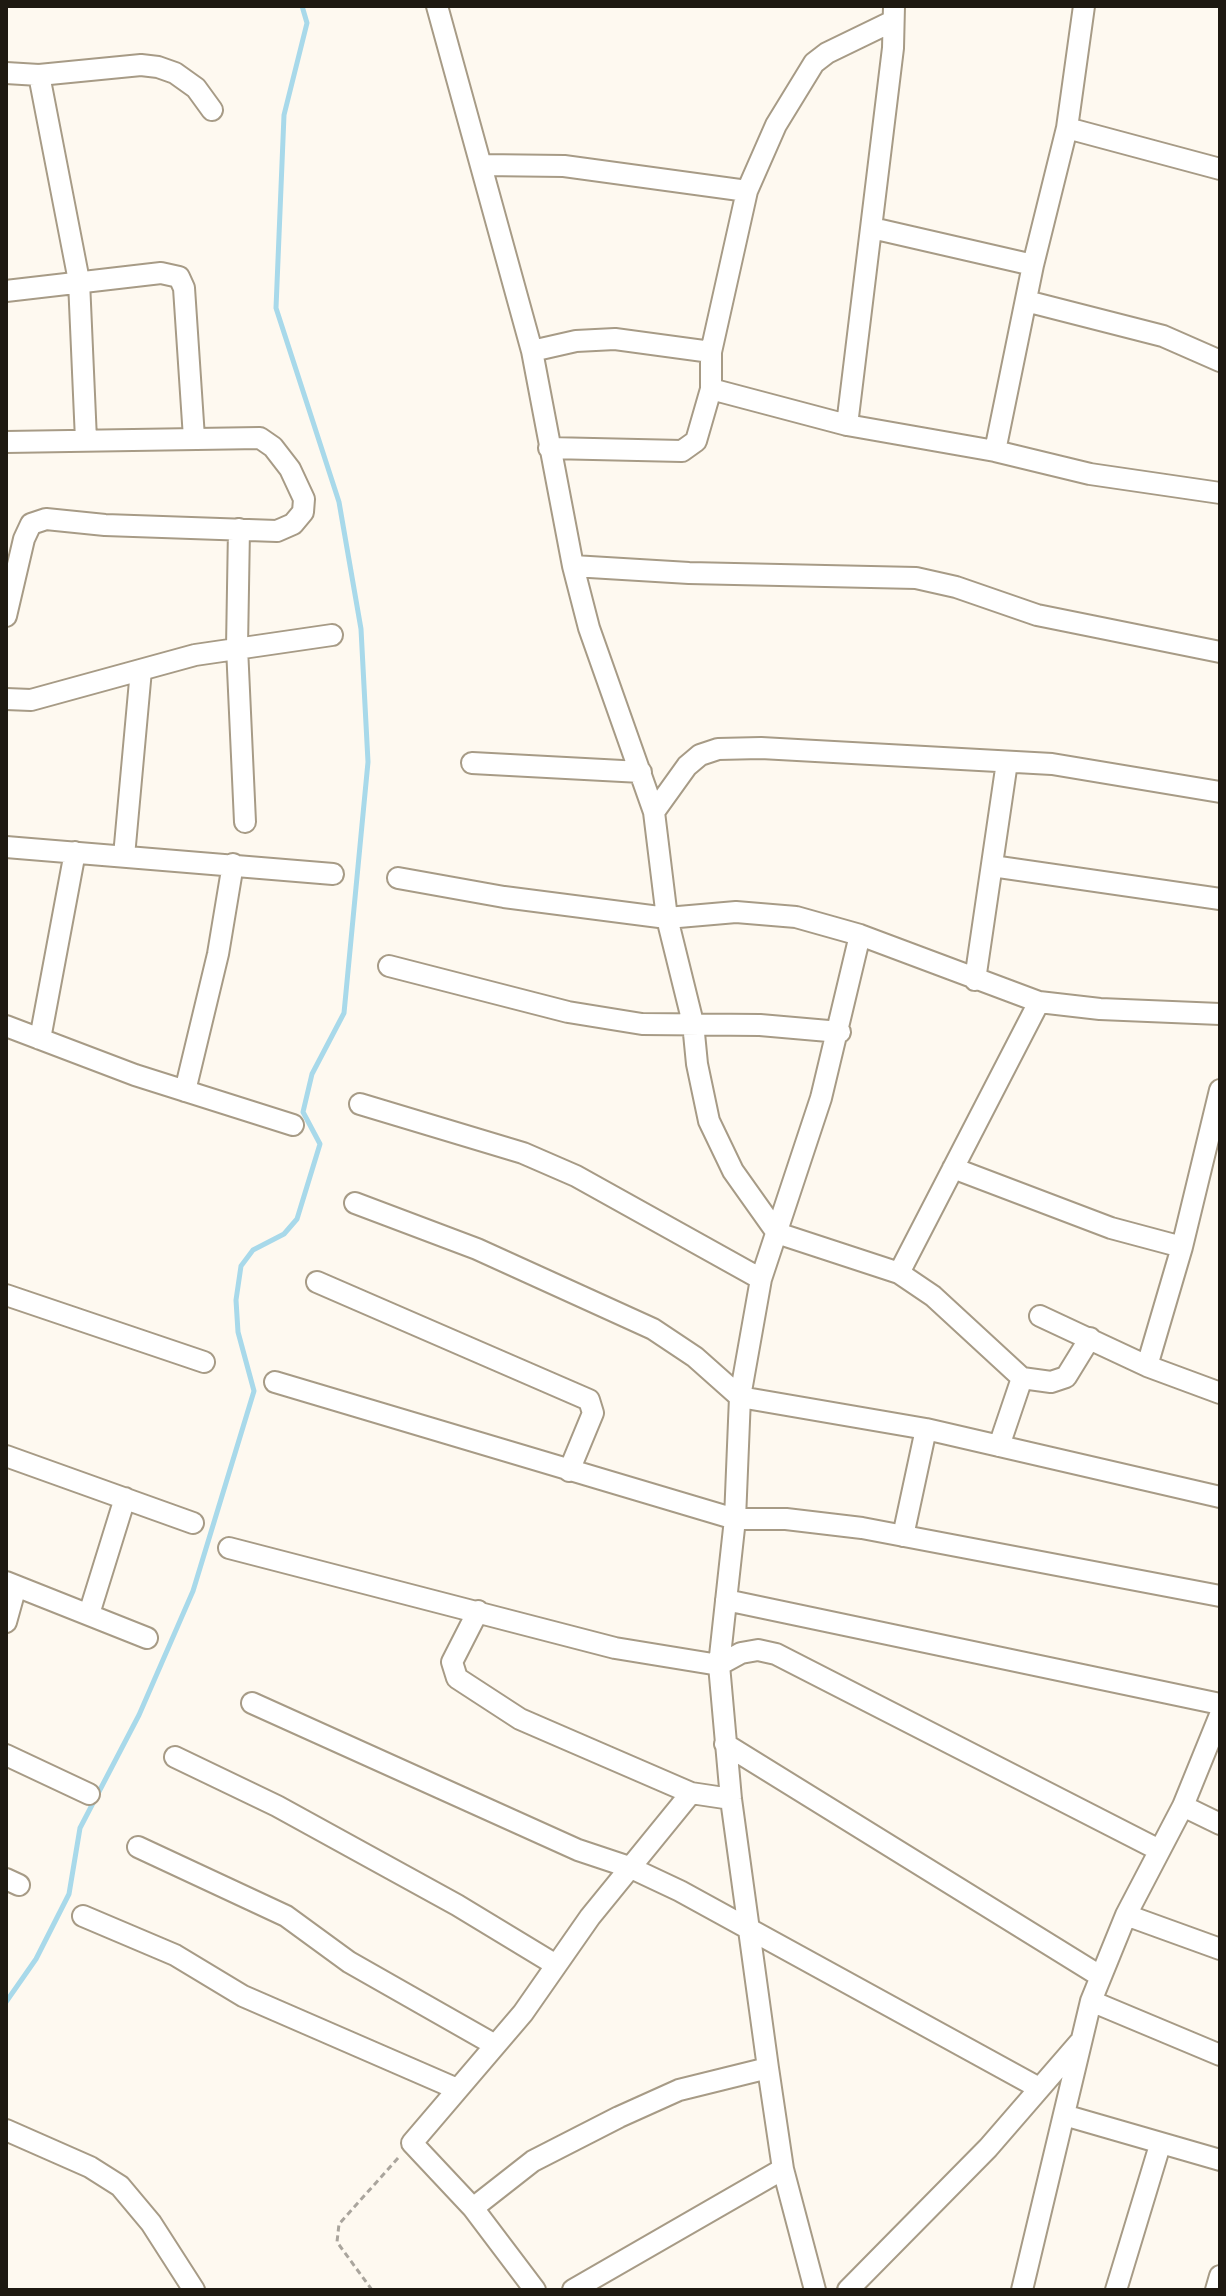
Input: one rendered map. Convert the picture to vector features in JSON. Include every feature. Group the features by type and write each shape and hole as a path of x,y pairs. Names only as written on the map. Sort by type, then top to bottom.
{"street":[{"path":"437,6 532,351 573,566 607,685 654,812 667,918 693,1023 697,1064 709,1121 733,1171 777,1233 899,1273 933,1296 1022,1378 1051,1382 1066,1377 1090,1338"},
{"path":"995,451 1033,265 1067,128 1084,6"},
{"path":"549,448 682,451 696,441 711,389 711,352 747,191 776,125 814,63 893,14"},
{"path":"847,425 872,228 893,14"},
{"path":"6,73 39,75 141,65 158,67 175,73 196,88 212,110"},
{"path":"39,75 79,281 86,440"},
{"path":"1067,128 1220,169"},
{"path":"482,165 564,166 747,191"},
{"path":"872,228 1033,265"},
{"path":"6,291 170,273 183,281 194,438"},
{"path":"1026,301 1163,336 1220,361"},
{"path":"532,351 576,341 615,339 711,352"},
{"path":"711,389 847,425 995,451 1090,474 1220,493"},
{"path":"6,442 260,438 273,447 290,469 304,499 303,512 293,524 277,531 105,525 46,519 31,524 24,539 6,616"},
{"path":"239,529 237,647 245,822"},
{"path":"573,566 689,573 916,578 956,587 1037,615 1220,652"},
{"path":"6,699 31,700 237,647 332,635"},
{"path":"124,856 141,670"},
{"path":"654,812 687,766 700,755 718,749 761,748 1052,764 1220,792"},
{"path":"975,980 1007,762"},
{"path":"472,763 641,772"},
{"path":"6,847 333,874"},
{"path":"40,1039 75,852"},
{"path":"185,1091 218,954 233,864"},
{"path":"992,866 1220,899"},
{"path":"398,878 504,897 667,918 736,912 796,917 860,935 1039,1002 1100,1009 1220,1014"},
{"path":"815,2290 783,2169 747,1928 719,1665 735,1519 740,1397 761,1279 840,1032 860,935"},
{"path":"389,966 568,1012 642,1024 693,1023 840,1032"},
{"path":"899,1273 1039,1002"},
{"path":"6,1026 185,1091 293,1125"},
{"path":"1147,1366 1182,1247 1220,1090"},
{"path":"360,1104 523,1153 576,1176 761,1279"},
{"path":"953,1168 1111,1228 1182,1247"},
{"path":"355,1203 477,1249 653,1329 695,1357 740,1397 926,1429 1220,1497"},
{"path":"317,1282 589,1400 593,1413 569,1471"},
{"path":"6,1295 204,1362"},
{"path":"1040,1316 1147,1366 1220,1393"},
{"path":"999,1446 1022,1378"},
{"path":"275,1382 735,1519 817,1522 1220,1596"},
{"path":"903,1536 926,1429"},
{"path":"6,1456 193,1523"},
{"path":"89,1614 125,1498"},
{"path":"229,1548 615,1648 719,1665 741,1653 758,1650 776,1654 1159,1850"},
{"path":"6,1622 11,1584 147,1638"},
{"path":"726,1600 1220,1704"},
{"path":"478,1611 452,1662 457,1678 520,1719 691,1793 731,1799"},
{"path":"252,1703 578,1850 629,1867 1039,2088"},
{"path":"1022,2290 1091,2001 1126,1915 1183,1806 1220,1715"},
{"path":"725,1744 1100,1976"},
{"path":"6,1755 89,1794"},
{"path":"175,1757 277,1806 457,1905 556,1965"},
{"path":"535,2290 473,2208 412,2143 495,2045 629,1867 691,1793"},
{"path":"1183,1806 1220,1824"},
{"path":"138,1847 286,1916 349,1962 495,2045"},
{"path":"1126,1915 1220,1949"},
{"path":"83,1916 175,1955 243,1996 457,2089"},
{"path":"1091,2001 1220,2055"},
{"path":"848,2290 988,2148 1079,2043"},
{"path":"473,2208 533,2161 619,2117 679,2090 768,2068"},
{"path":"1064,2115 1220,2160"},
{"path":"6,2130 90,2167 120,2186 151,2223 194,2290"},
{"path":"1116,2290 1160,2145"},
{"path":"573,2290 783,2169"},
{"path":"1216,2290 1220,2276"}],"path":[{"path":"372,2290 337,2242 339,2224 412,2143"}],"waterway":[{"path":"6,2002 36,1959 69,1894 80,1828 139,1715 193,1591 254,1391 238,1332 236,1300 241,1266 253,1250 284,1234 297,1219 320,1144 303,1112 312,1074 344,1013 368,762 361,629 339,502 276,308 284,115 307,23 302,6"}]}
